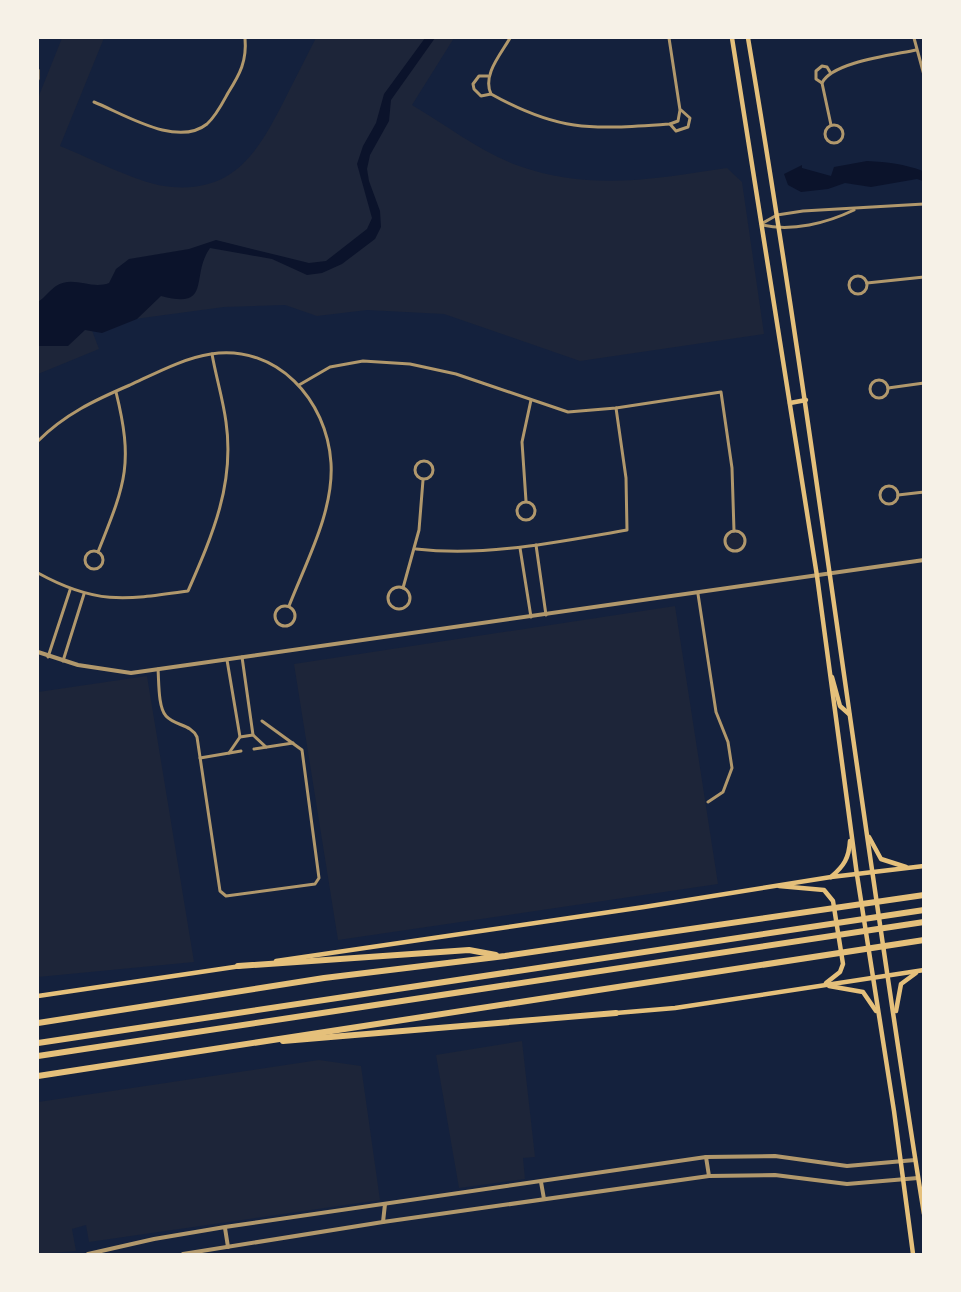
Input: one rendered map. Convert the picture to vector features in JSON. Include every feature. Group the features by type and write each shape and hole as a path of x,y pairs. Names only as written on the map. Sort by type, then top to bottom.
{"highway":[{"path":"38,1023 324,978 505,956 921,895"},
{"path":"38,1043 922,910"},
{"path":"38,1056 457,995 923,922"},
{"path":"38,1076 924,940"},
{"path":"238,966 469,951 505,956"},
{"path":"217,1048 616,1013"}],"main road":[{"path":"732,38 817,576 851,833 904,1179 913,1254"},
{"path":"748,38 806,400 849,714 915,1160 921,1178 924,1214"},
{"path":"790,403 806,400"},
{"path":"829,669 840,706 849,714"},
{"path":"866,830 881,859 909,868"},
{"path":"831,877 843,867 849,855 851,833"},
{"path":"38,996 644,907 831,877 924,866"},
{"path":"771,886 813,887 829,893 833,901 843,964 840,972 824,985"},
{"path":"616,1013 675,1008 921,970"},
{"path":"895,1019 897,995 901,984 921,970"},
{"path":"824,985 863,992 879,1016"}],"street":[{"path":"94,102 166,132 184,133 200,128 214,117 242,71 246,52 245,38"},
{"path":"510,38 488,76 487,86 491,94 530,114 573,126 603,128 670,124 678,121 680,110 669,38"},
{"path":"914,38 924,75"},
{"path":"822,83 831,72 868,60 916,50"},
{"path":"831,72 827,67 822,66 816,71 816,79 822,83 831,125"},
{"path":"38,70 38,79"},
{"path":"488,76 479,76 473,84 481,96 491,94"},
{"path":"670,124 676,131 685,130 688,127 688,114 680,110"},
{"path":"831,125 839,127 843,132 841,140 836,143 828,142 825,137 825,131 831,125"},
{"path":"761,224 777,215 823,208 856,209 924,204"},
{"path":"761,224 779,229 838,218 856,209"},
{"path":"856,276 863,277 867,283 866,290 860,294 853,293 849,287 850,280 856,276"},
{"path":"867,283 924,277"},
{"path":"38,573 70,590 84,594 128,598 188,591 213,532 227,481 226,423 212,354"},
{"path":"38,441 66,416 116,391 158,372 212,354 238,354 264,360 277,367 299,385 312,402 329,446 331,479 325,509 290,606"},
{"path":"299,385 314,374 344,363 387,362 456,374 568,412 616,408 721,392 732,468 734,531"},
{"path":"877,380 884,382 888,388 886,395 880,399 873,397 869,391 871,384 877,380"},
{"path":"888,388 924,383"},
{"path":"98,552 119,498 126,465 125,429 116,391"},
{"path":"526,501 522,442 531,400"},
{"path":"416,549 450,553 520,548 627,530 626,478 616,408"},
{"path":"425,461 431,465 434,472 430,478 423,480 417,476 415,469 418,463 425,461"},
{"path":"403,588 416,549 423,480"},
{"path":"889,486 895,489 898,495 895,501 889,504 883,501 880,495 883,489 889,486"},
{"path":"898,495 924,492"},
{"path":"526,501 532,504 535,511 532,518 526,520 519,517 516,511 519,504 526,501"},
{"path":"734,531 741,533 745,541 742,548 735,551 728,548 724,541 727,534 734,531"},
{"path":"536,545 546,615"},
{"path":"520,548 531,617"},
{"path":"91,552 98,552 102,557 102,564 97,568 90,568 86,563 86,556 91,552"},
{"path":"38,652 63,661 131,673 924,560"},
{"path":"395,588 403,588 409,594 409,602 403,608 395,608 389,602 389,594 395,588"},
{"path":"48,657 70,590"},
{"path":"63,661 84,594"},
{"path":"698,594 716,712 728,742 732,768 723,792 708,802"},
{"path":"281,606 290,606 295,612 295,620 290,626 282,626 276,620 276,612 281,606"},
{"path":"242,657 253,735 266,747"},
{"path":"227,660 240,737 229,753"},
{"path":"158,669 163,711 168,718 194,730 220,891 226,896 315,884 319,878 320,868 302,750 261,721"},
{"path":"240,737 253,735"},
{"path":"254,749 293,743"},
{"path":"200,758 242,751"},
{"path":"87,1254 111,1252 225,1227 706,1157 775,1156 847,1166 924,1159"},
{"path":"706,1157 709,1176"},
{"path":"183,1254 383,1222 709,1176 775,1175 847,1184 921,1178"},
{"path":"541,1182 544,1199"},
{"path":"383,1222 385,1204"},
{"path":"225,1227 228,1248"}],"shaded area":[{"path":"62,38 104,38 60,146 145,181 172,187 194,187 212,183 228,175 254,152 274,121 316,38 454,38 412,105 491,154 546,174 597,181 648,179 727,168 742,182 764,334 580,361 444,314 367,310 317,316 285,305 224,307 90,325 99,349 38,374 38,98"},
{"path":"425,38 435,38 391,100 389,121 370,155 367,169 380,211 381,227 375,239 342,264 322,273 307,275 272,259 210,248 201,269 198,288 188,298 177,299 161,296 137,319 102,333 85,330 68,346 38,346 38,302 62,283 102,285 109,283 116,269 129,259 189,249 216,240 309,263 326,261 367,229 372,218 357,164 363,146 376,123 384,94"},
{"path":"867,161 896,164 923,171 923,181 917,179 871,187 845,183 828,189 801,192 788,185 784,174 802,165 802,168 831,176 834,167"},
{"path":"734,533 740,536 743,542 740,548 734,551 728,548 725,542 728,536"},
{"path":"675,606 718,884 338,940 294,664"},
{"path":"147,676 194,962 38,977 38,692"},
{"path":"522,1041 535,1157 523,1158 525,1179 459,1188 436,1055"},
{"path":"319,1060 361,1066 380,1200 89,1242 86,1225 72,1229 76,1251 38,1254 38,1102"}]}
